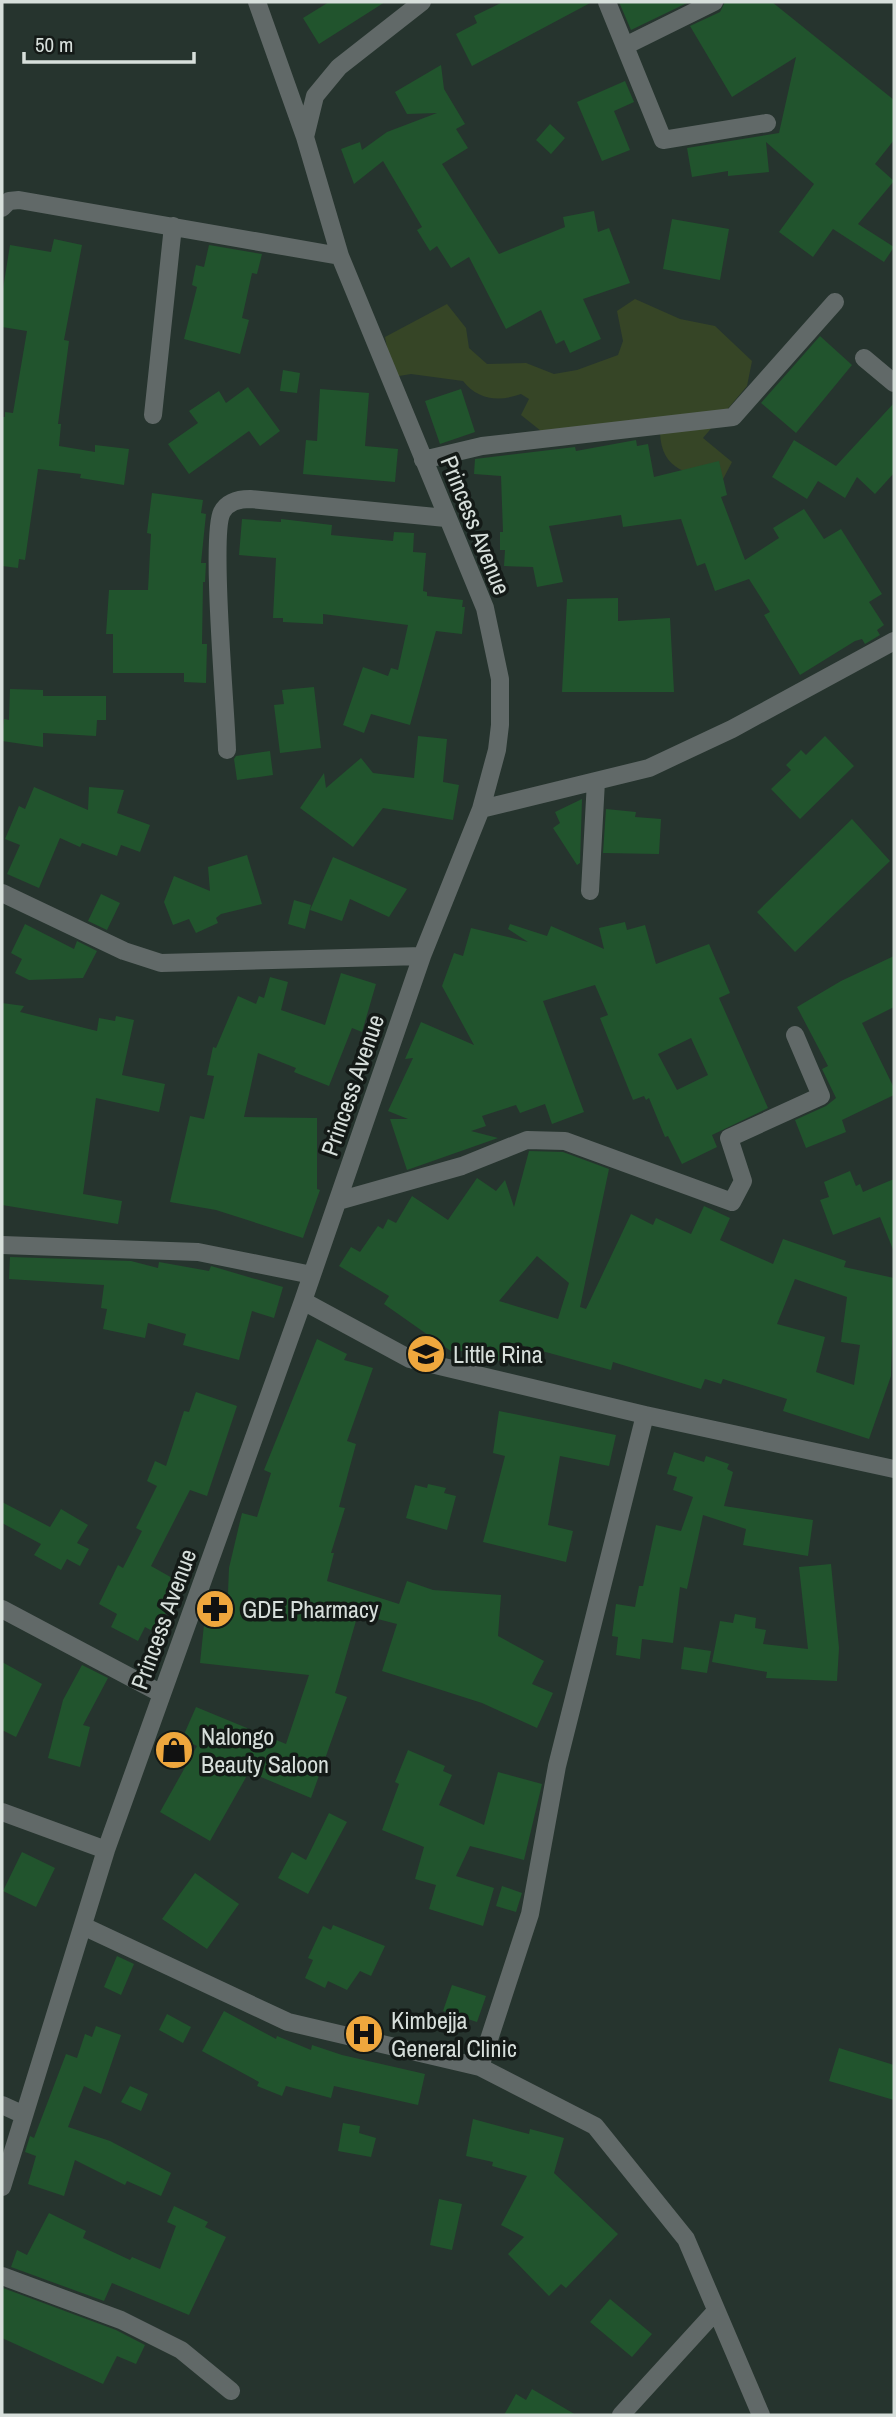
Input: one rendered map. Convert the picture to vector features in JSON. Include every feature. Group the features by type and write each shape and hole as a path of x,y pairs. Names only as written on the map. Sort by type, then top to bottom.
{"street":[{"name":"Princess Avenue","path":"2,2187 106,1850 303,1301 422,956 481,809 497,750 500,679 485,608 341,256 305,137 257,2"},
{"path":"305,137 314,96 339,67 422,2"},
{"path":"607,2 663,140 767,123"},
{"path":"625,46 714,2"},
{"path":"2,208 9,201 19,200 341,256"},
{"path":"153,415 173,226"},
{"path":"423,460 482,446 733,417 835,302"},
{"path":"864,358 894,383"},
{"path":"228,750 218,558 219,524 226,506 239,499 250,499 446,518"},
{"path":"481,809 649,768 732,729 894,640"},
{"path":"590,891 596,781"},
{"path":"2,893 124,951 161,963 422,956"},
{"path":"338,1201 462,1166 527,1140 565,1140 732,1202 743,1181 729,1138 821,1096 795,1035"},
{"path":"2,1245 198,1252 312,1275"},
{"path":"303,1301 410,1359 645,1415 894,1469"},
{"path":"480,2067 530,1914 557,1766 645,1415"},
{"path":"2,1609 162,1694"},
{"path":"2,1812 106,1850"},
{"path":"83,1926 288,2022 480,2067 596,2126 686,2239 761,2415"},
{"path":"2,2105 24,2115"},
{"path":"2,2276 45,2290 181,2350 231,2391"},
{"path":"621,2415 715,2312"}],"green space":[{"path":"635,299 680,319 715,326 752,361 747,386 703,438 732,462 722,481 679,469 666,456 660,432 551,439 521,415 529,399 521,394 489,398 475,392 463,381 411,374 393,377 385,337 447,304 466,328 469,348 487,364 526,363 554,374 577,370 618,355 623,341 617,311"}],"building":[{"path":"329,2 385,2 319,44 303,18"},
{"path":"503,2 592,2 472,66 456,34 477,23 474,16"},
{"path":"619,2 689,2 631,30"},
{"path":"725,2 772,2 894,100 894,140 875,164 894,181 858,224 894,247 884,262 833,229 813,257 779,232 814,184 766,142 769,172 728,176 728,171 692,177 687,148 779,133 796,57 732,97 690,26 720,12"},
{"path":"441,65 444,89 465,124 456,129 468,148 442,164 499,254 565,227 563,217 594,211 598,232 609,228 630,283 583,299 601,339 570,353 564,340 556,344 541,310 506,329 469,257 451,268 437,246 430,251 417,230 422,227 383,161 354,184 341,149 360,142 362,150 387,132 437,113 407,114 395,92"},
{"path":"625,81 634,102 614,111 630,150 602,161 577,102"},
{"path":"550,124 565,138 551,154 536,140"},
{"path":"672,219 729,229 720,280 663,269"},
{"path":"54,239 82,245 64,340 69,341 58,424 61,424 59,446 95,452 95,445 129,449 124,485 80,478 81,474 38,469 25,560 19,559 18,568 2,566 2,417 5,417 5,412 13,413 27,331 2,327 2,295 10,245 51,252"},
{"path":"209,245 262,254 257,274 252,273 242,318 249,320 240,354 184,339 197,287 192,285 196,265 204,267"},
{"path":"820,336 852,365 796,433 761,403"},
{"path":"283,370 300,373 297,393 280,391"},
{"path":"248,387 280,431 260,446 249,431 189,474 168,444 198,423 189,411 219,391 226,403"},
{"path":"320,389 369,393 365,446 398,449 395,482 303,474 306,440 317,441"},
{"path":"461,389 475,432 440,444 425,401"},
{"path":"894,403 894,473 875,494 857,477 845,498 818,481 807,499 772,477 794,440 836,466"},
{"path":"636,440 637,446 648,444 654,477 719,461 727,495 721,497 745,560 779,538 773,528 804,509 824,539 841,529 882,594 869,602 884,625 877,630 880,635 865,644 862,639 855,641 800,675 764,615 770,612 749,579 715,591 705,563 697,566 681,519 623,527 621,515 549,526 563,582 537,587 533,567 504,566 505,550 500,550 500,532 503,532 501,476 474,474 475,459 575,447 576,451"},
{"path":"152,493 203,500 201,513 206,514 201,563 206,563 202,644 207,644 206,683 184,682 184,673 113,673 113,634 106,634 109,590 148,590 151,534 147,533"},
{"path":"242,519 281,522 281,519 332,525 331,535 393,541 394,532 414,533 413,552 426,553 423,591 427,592 427,596 463,600 462,607 465,607 462,634 436,631 410,725 371,714 364,733 343,725 363,667 388,676 391,668 398,670 408,625 323,614 323,624 283,622 283,618 273,618 276,558 239,555"},
{"path":"618,598 618,621 670,618 674,692 562,692 567,599"},
{"path":"314,687 321,748 280,753 274,705 284,704 282,690"},
{"path":"10,689 43,690 43,696 106,696 106,720 97,720 96,736 43,733 43,747 2,741 4,719 9,720"},
{"path":"418,736 447,739 443,782 459,785 453,820 383,808 353,847 300,808 324,773 326,788 361,758 373,773 414,778"},
{"path":"825,736 854,766 800,819 771,789 791,770 786,765 801,750 806,755"},
{"path":"270,751 273,775 237,780 234,759 236,756"},
{"path":"34,787 88,810 89,787 124,790 117,813 150,825 140,852 121,845 117,856 82,843 80,847 60,838 39,888 7,874 20,845 5,839 19,806 25,809"},
{"path":"582,799 580,863 577,865 553,828 560,823 555,812"},
{"path":"606,809 636,812 635,817 661,819 659,854 603,853"},
{"path":"852,819 890,861 795,952 757,912"},
{"path":"247,855 262,904 221,914 216,918 218,923 196,933 189,919 173,925 164,902 174,876 210,891 208,867"},
{"path":"333,857 407,889 389,917 350,899 342,921 310,910"},
{"path":"101,894 120,903 107,930 88,921"},
{"path":"294,900 311,905 305,929 288,924"},
{"path":"625,922 627,930 645,925 656,964 709,944 730,993 719,998 768,1108 712,1135 717,1147 682,1164 668,1136 665,1137 649,1098 646,1100 644,1096 633,1100 600,1018 608,1015 595,985 543,1001 584,1112 552,1124 545,1104 520,1113 516,1105 482,1116 486,1126 471,1131 498,1138 407,1170 390,1119 408,1119 388,1111 413,1058 405,1059 421,1022 474,1045 442,986 454,953 463,956 471,928 528,942 508,929 510,924 547,936 551,926 604,949 599,928","holes":["691,1038 708,1075 677,1090 658,1054"]},
{"path":"25,924 74,949 77,941 97,951 83,978 29,980 15,973 22,959 11,953"},
{"path":"894,956 894,1007 862,1023 894,1088 894,1095 842,1120 846,1132 806,1148 795,1120 826,1106 836,1098 822,1069 828,1066 797,1007 841,981"},
{"path":"341,973 376,984 362,1032 352,1028 329,1086 294,1072 296,1068 258,1053 244,1117 317,1118 317,1189 320,1190 303,1238 216,1210 170,1202 190,1116 204,1119 214,1076 207,1075 213,1047 216,1048 238,996 256,1004 259,996 264,998 270,977 288,982 281,1010 325,1025"},
{"path":"2,1003 24,1006 20,1012 97,1031 99,1018 115,1021 116,1016 134,1020 122,1075 165,1084 159,1112 96,1098 83,1194 122,1201 118,1224 2,1205"},
{"path":"529,1151 563,1152 609,1169 580,1307 586,1309 631,1214 653,1225 656,1218 691,1234 704,1206 730,1218 720,1240 773,1264 783,1239 846,1261 844,1267 894,1278 891,1376 869,1439 783,1411 787,1399 723,1379 721,1384 705,1379 701,1389 613,1362 611,1370 513,1343 508,1363 457,1350 455,1354 384,1304 389,1296 339,1266 351,1247 360,1252 378,1226 383,1229 388,1219 396,1223 412,1196 448,1220 477,1178 496,1191 505,1180 514,1207","holes":["537,1256 569,1283 558,1319 499,1301","795,1279 847,1297 841,1342 860,1345 854,1385 816,1372 825,1337 777,1324"]},
{"path":"850,1171 856,1186 860,1184 863,1192 894,1179 894,1252 880,1217 833,1235 820,1200 829,1197 824,1182"},
{"path":"10,1257 131,1261 158,1268 159,1262 209,1271 211,1266 283,1287 274,1318 252,1311 239,1360 183,1345 186,1334 148,1323 145,1338 103,1329 107,1309 101,1308 104,1285 9,1279"},
{"path":"317,1339 347,1354 344,1360 373,1368 347,1441 356,1444 339,1507 345,1508 331,1553 334,1553 327,1581 399,1604 407,1581 433,1590 501,1595 498,1636 544,1661 532,1684 553,1693 537,1728 482,1703 382,1671 397,1624 358,1614 335,1693 347,1697 311,1798 249,1772 210,1841 160,1812 197,1746 182,1739 196,1707 286,1744 309,1675 200,1663 205,1615 227,1617 229,1568 242,1513 257,1517 271,1473 264,1470"},
{"path":"196,1392 237,1406 207,1496 190,1490 151,1566 174,1579 162,1603 169,1606 156,1633 145,1627 138,1641 111,1627 117,1614 99,1604 118,1565 123,1568 142,1531 136,1528 157,1486 147,1481 155,1461 166,1466 184,1411 189,1412"},
{"path":"499,1411 616,1435 609,1466 560,1456 548,1525 573,1531 566,1562 483,1542 505,1456 493,1453"},
{"path":"674,1452 704,1462 706,1456 729,1464 727,1469 733,1472 724,1506 813,1520 808,1556 743,1545 746,1529 703,1515 687,1589 680,1587 673,1643 642,1639 640,1659 616,1655 618,1637 612,1636 616,1604 635,1607 639,1586 643,1586 656,1525 681,1531 693,1497 673,1490 677,1477 667,1474"},
{"path":"428,1484 446,1488 444,1493 456,1496 447,1530 406,1518 415,1485 427,1488"},
{"path":"2,1502 50,1527 61,1509 88,1525 77,1543 89,1549 80,1566 67,1559 61,1570 34,1555 41,1544 2,1523"},
{"path":"831,1564 839,1648 837,1681 766,1678 767,1672 712,1662 720,1621 733,1623 735,1614 756,1618 755,1628 766,1630 763,1644 808,1649 799,1567"},
{"path":"684,1647 711,1651 707,1673 681,1669"},
{"path":"2,1662 42,1684 16,1737 2,1730"},
{"path":"82,1665 108,1678 83,1725 90,1727 80,1767 48,1758 63,1700"},
{"path":"408,1750 445,1766 443,1771 452,1775 439,1805 484,1825 498,1772 542,1784 524,1860 470,1846 456,1876 494,1888 483,1926 429,1909 436,1885 415,1879 424,1847 382,1830 399,1784 395,1782"},
{"path":"329,1813 347,1822 308,1894 278,1878 292,1852 306,1860"},
{"path":"22,1852 55,1868 36,1907 3,1891"},
{"path":"195,1873 239,1904 207,1949 162,1919"},
{"path":"502,1886 522,1893 516,1912 496,1906"},
{"path":"333,1925 385,1946 371,1976 360,1971 347,1990 328,1981 325,1988 305,1978 313,1960 308,1958 323,1926 331,1930"},
{"path":"117,1956 134,1964 121,1995 104,1987"},
{"path":"452,1985 486,1996 477,2022 443,2011"},
{"path":"224,2011 276,2039 277,2036 311,2050 312,2045 342,2055 425,2074 418,2105 334,2086 331,2098 286,2086 282,2096 257,2086 259,2082 202,2051"},
{"path":"167,2014 191,2027 183,2043 159,2030"},
{"path":"96,2026 121,2035 101,2094 84,2086 68,2127 110,2141 171,2173 161,2196 127,2181 125,2185 75,2160 64,2196 28,2184 36,2156 25,2152 30,2136 34,2138 66,2054 77,2058 85,2034 92,2037"},
{"path":"839,2048 894,2065 894,2100 829,2081"},
{"path":"130,2086 148,2094 141,2111 121,2102"},
{"path":"473,2119 529,2134 530,2129 564,2138 554,2173 618,2234 566,2288 561,2284 549,2296 508,2254 524,2237 501,2225 527,2176 492,2166 493,2162 466,2156"},
{"path":"343,2123 360,2126 359,2133 376,2138 371,2157 338,2151"},
{"path":"439,2199 462,2204 452,2250 430,2245"},
{"path":"174,2206 208,2222 205,2227 226,2237 189,2315 112,2283 104,2301 11,2267 17,2250 27,2255 49,2213 86,2231 83,2238 130,2260 132,2257 160,2269 176,2226 167,2222"},
{"path":"3,2288 116,2330 145,2345 136,2364 117,2356 103,2384 2,2338"},
{"path":"610,2299 652,2334 632,2357 590,2322"},
{"path":"532,2389 576,2415 504,2415 516,2394 526,2400"}],"place":[{"name":"Little Rina","path":"426,1354"},
{"name":"GDE Pharmacy","path":"215,1609"},
{"name":"Nalongo Beauty Saloon","path":"174,1750"},
{"name":"Kimbejja General Clinic","path":"364,2034"}]}
